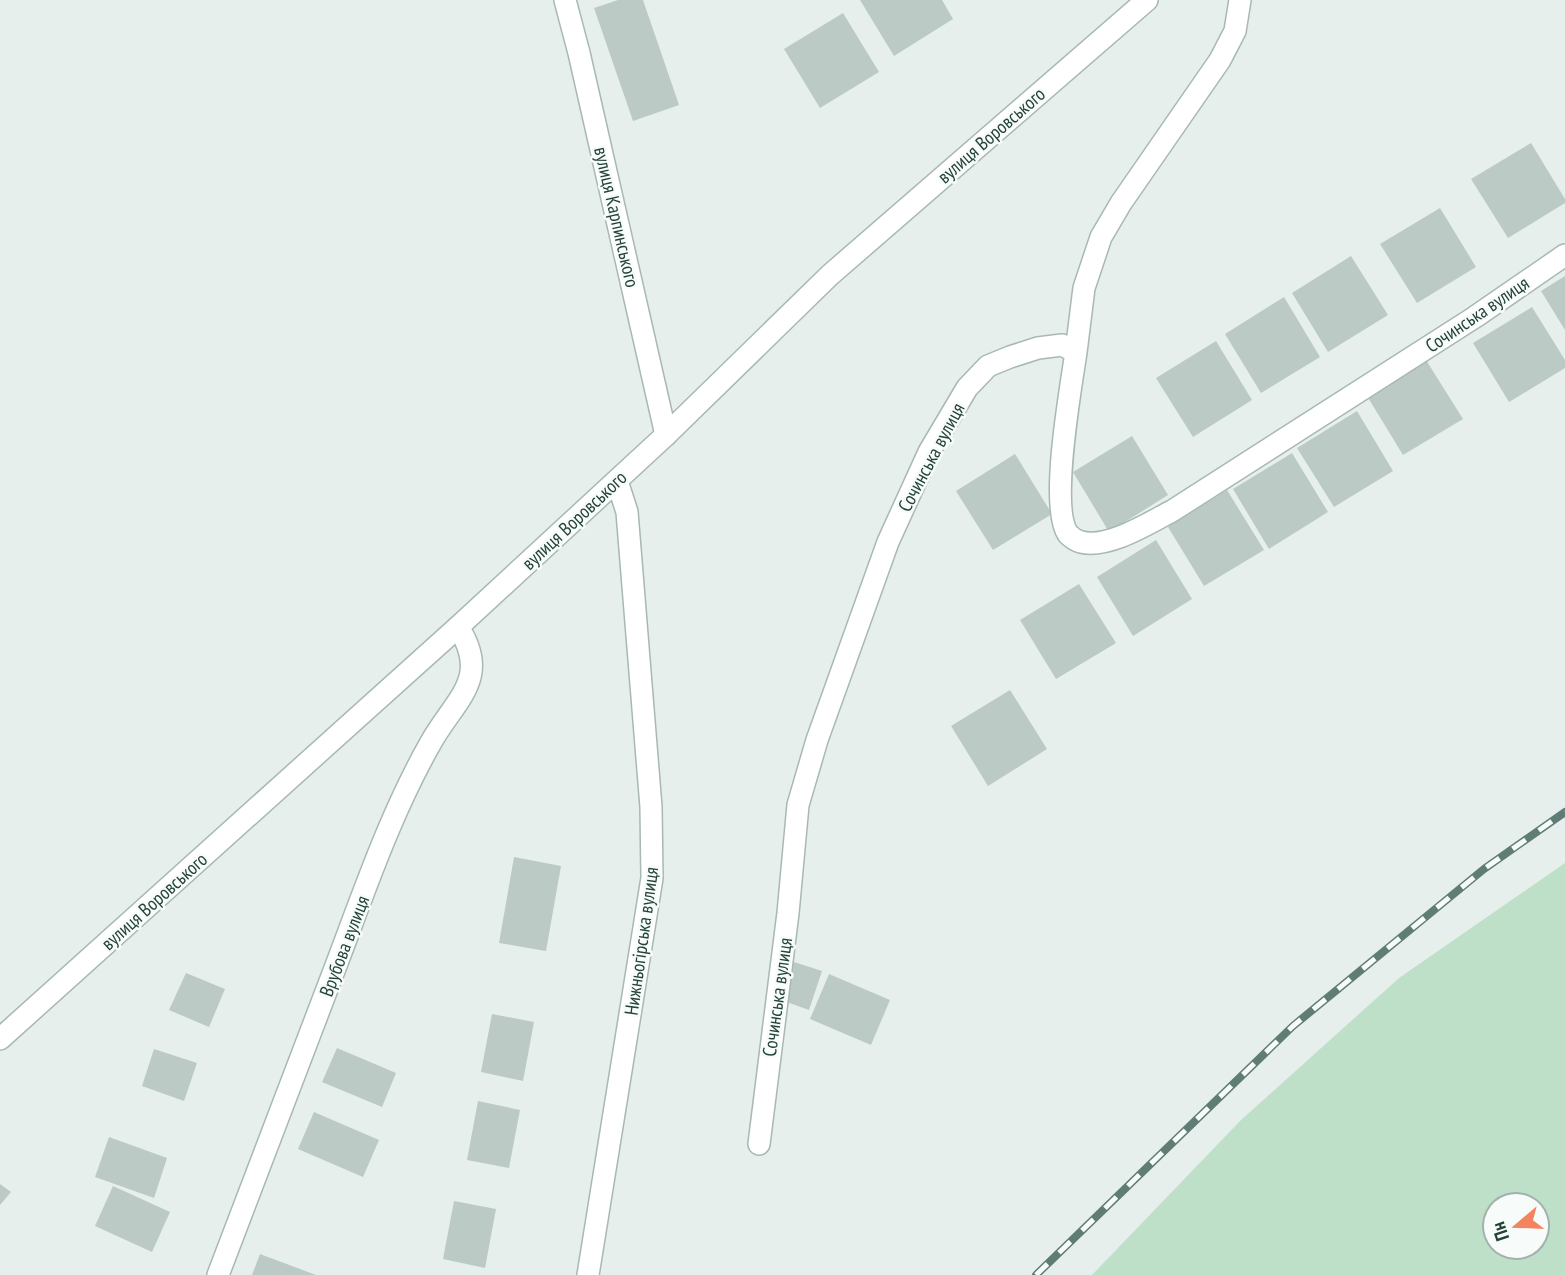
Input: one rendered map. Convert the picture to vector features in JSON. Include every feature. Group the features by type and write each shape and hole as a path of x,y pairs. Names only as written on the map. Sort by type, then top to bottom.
{"street":[{"name":"вулиця Карпинського","path":"565,0 666,435"},
{"name":"вулиця Воровського","path":"0,1039 617,481 830,275 1147,0"},
{"path":"1076,352 1084,288 1101,237 1121,203 1220,60 1235,31 1240,0"},
{"name":"Сочинська вулиця","path":"758,1144 789,913 798,805 822,727 888,541 929,452 967,388 988,366 1010,356 1062,345 1076,352 1064,443 1062,517 1068,534 1078,541 1091,544 1133,532 1172,511 1475,317 1565,255"},
{"name":"Нижньогірська вулиця","path":"588,1275 652,878 651,807 627,512 617,481"},
{"name":"Врубова вулиця","path":"218,1275 383,844 429,744 471,678 473,658 468,642 458,627"}],"green space":[{"path":"1565,863 1565,1275 1092,1275 1241,1120 1399,978"}],"building":[{"path":"618,0 643,0 679,105 633,121 594,8"},
{"path":"860,0 942,0 953,19 894,56"},
{"path":"843,13 879,72 820,108 784,49"},
{"path":"1531,143 1565,203 1508,238 1471,179"},
{"path":"1440,208 1476,267 1417,303 1380,244"},
{"path":"1351,256 1388,315 1328,352 1292,293"},
{"path":"1565,276 1565,330 1541,291"},
{"path":"1284,297 1320,357 1261,393 1225,334"},
{"path":"1532,307 1565,360 1565,368 1509,402 1473,343"},
{"path":"1216,341 1252,400 1193,437 1156,378"},
{"path":"1426,360 1463,419 1403,455 1367,396"},
{"path":"1357,411 1393,471 1334,507 1297,448"},
{"path":"1132,436 1168,495 1109,532 1073,472"},
{"path":"1292,453 1328,512 1269,549 1233,489"},
{"path":"1015,454 1052,514 993,550 956,491"},
{"path":"1227,490 1264,550 1204,586 1168,527"},
{"path":"1156,540 1192,599 1133,636 1097,577"},
{"path":"1079,584 1116,643 1056,679 1020,620"},
{"path":"1010,690 1047,749 988,786 951,726"},
{"path":"514,857 561,866 546,951 499,943"},
{"path":"794,962 822,971 809,1010 781,1000"},
{"path":"186,973 225,989 209,1027 169,1010"},
{"path":"829,974 890,1000 871,1045 810,1019"},
{"path":"492,1014 534,1022 523,1081 481,1072"},
{"path":"337,1048 396,1073 382,1107 322,1082"},
{"path":"154,1049 197,1063 184,1101 142,1086"},
{"path":"478,1101 520,1110 509,1168 467,1160"},
{"path":"314,1112 379,1140 363,1177 298,1149"},
{"path":"109,1137 167,1158 154,1198 95,1177"},
{"path":"0,1184 11,1192 0,1205"},
{"path":"113,1186 170,1212 152,1252 95,1226"},
{"path":"454,1201 496,1209 485,1268 443,1259"},
{"path":"260,1254 316,1275 252,1275"}],"railway":[{"path":"1036,1275 1293,1026 1484,869 1565,812"}]}
